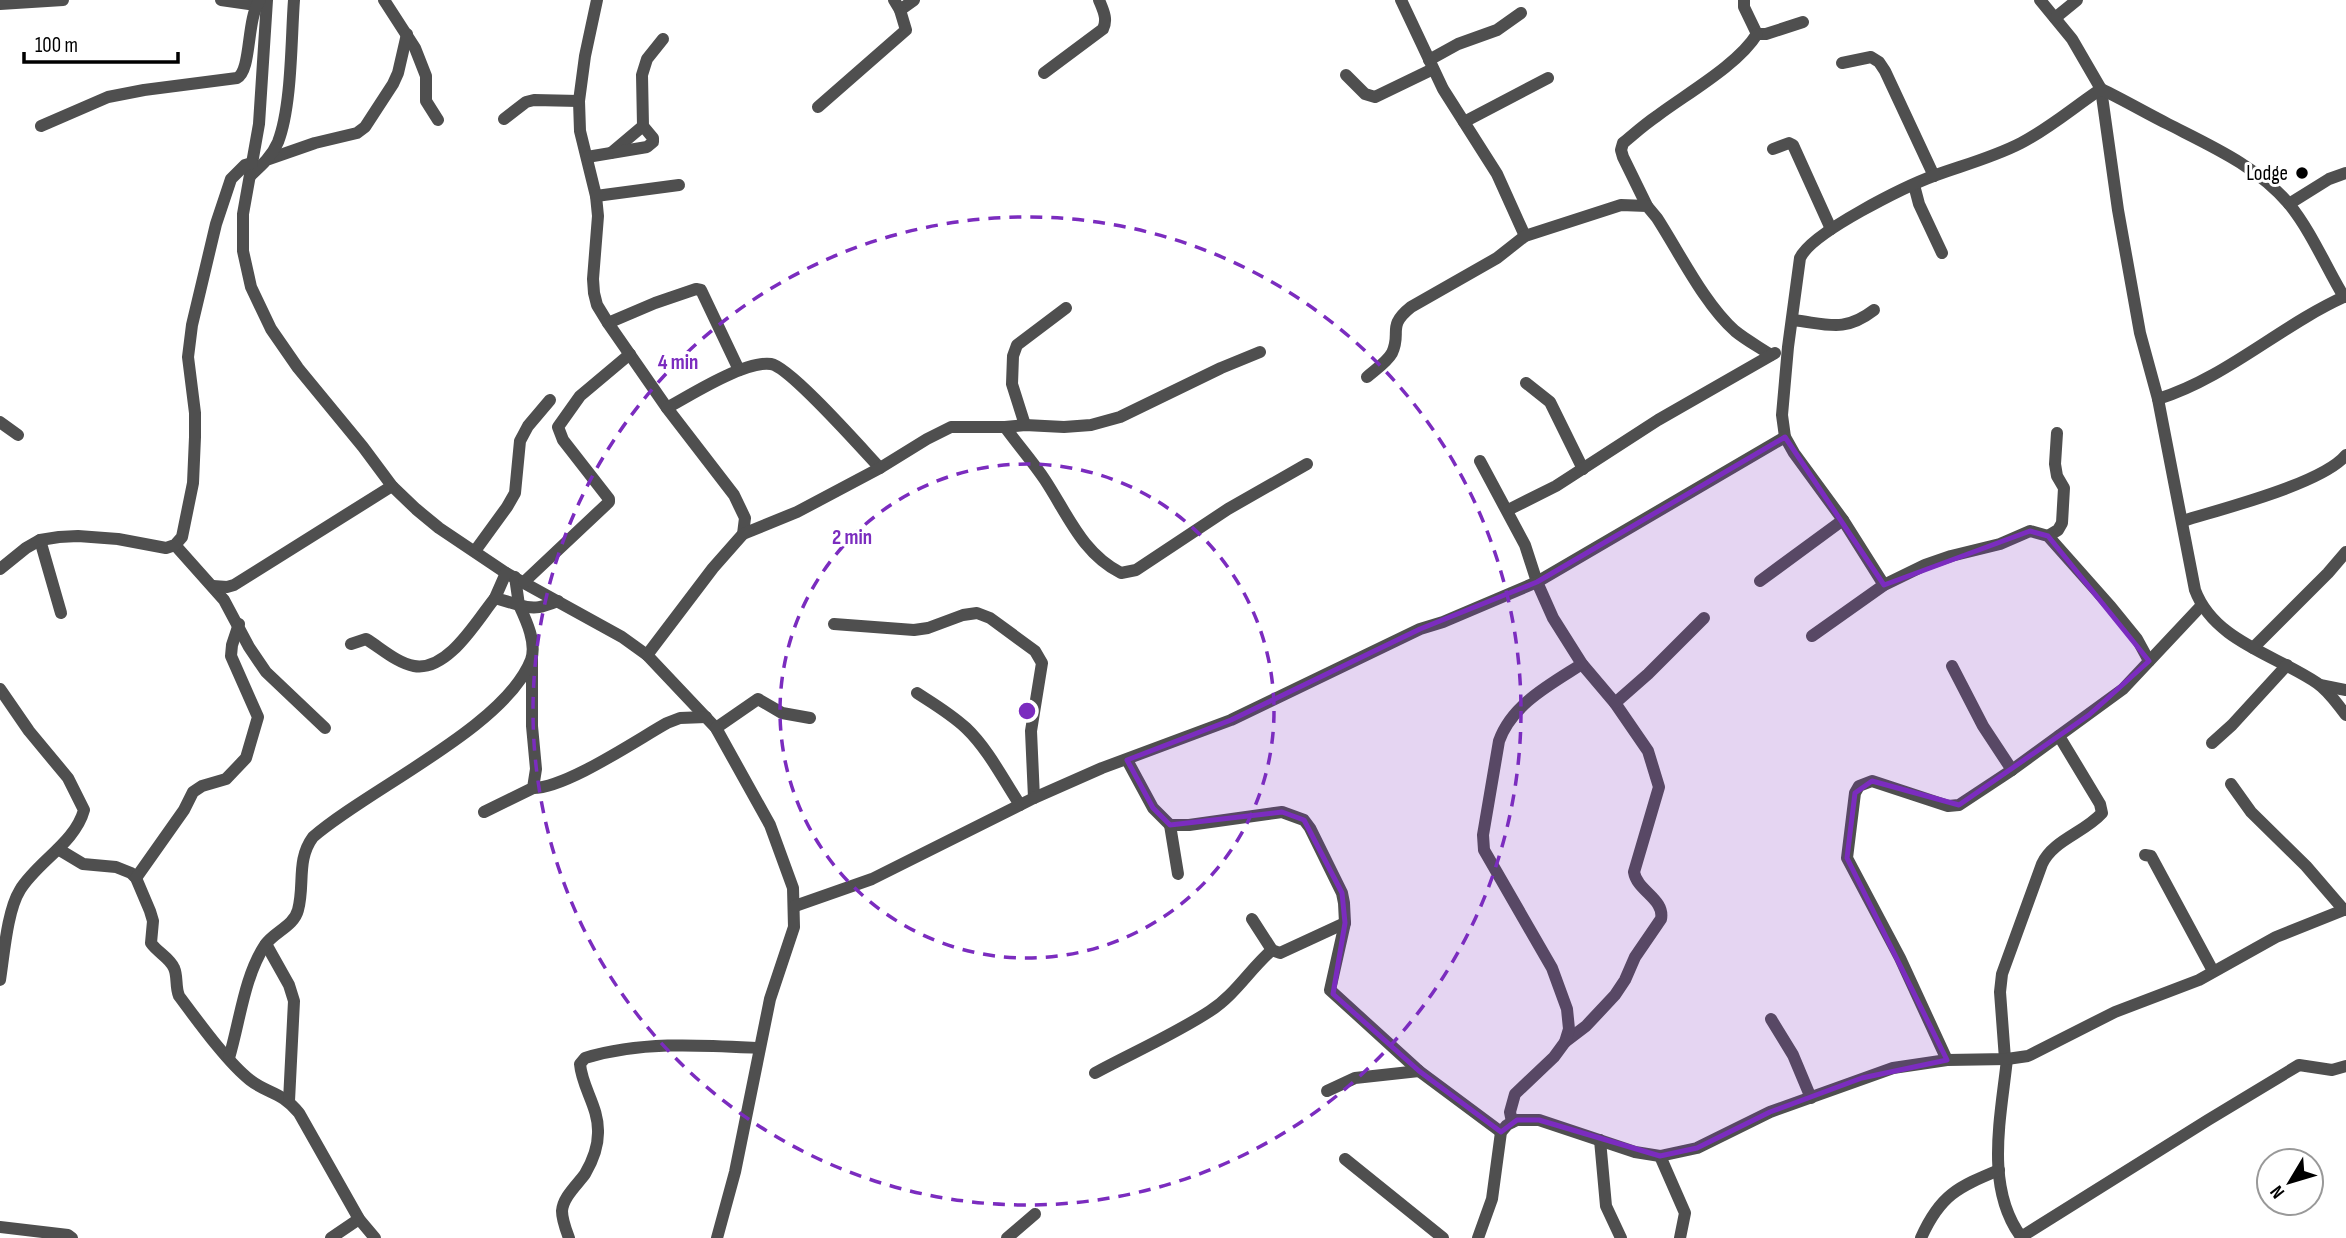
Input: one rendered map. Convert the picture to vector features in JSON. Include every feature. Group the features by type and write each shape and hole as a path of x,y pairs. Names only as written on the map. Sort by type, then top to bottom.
{"street":[{"path":"0,4 63,0"},
{"path":"221,0 261,2"},
{"path":"268,159 281,132 294,0"},
{"path":"384,0 407,34 426,76 426,100 438,120"},
{"path":"597,0 579,101 580,131 596,196 598,216 594,293 597,304 667,408 734,495 745,518 743,534"},
{"path":"818,107 904,33 906,26 897,5 914,0"},
{"path":"1044,73 1103,29 1106,23 1099,0"},
{"path":"1401,0 1431,65 1497,174 1525,236"},
{"path":"1744,0 1744,7 1757,34"},
{"path":"2040,0 2072,38 2101,89 2118,210 2140,333 2158,399 2195,590 2201,606 2215,622 2253,648 2320,685 2346,715"},
{"path":"2055,18 2077,0"},
{"path":"41,126 108,97 237,78 245,71 252,16 261,2"},
{"path":"261,2 260,124 243,214 243,251 251,287 271,329 298,368 363,446 392,486 439,528 515,577 622,637 647,655 716,728 770,825 793,888 794,926 770,999 735,1172 717,1238"},
{"path":"1346,75 1365,94 1375,97 1431,65 1458,44 1496,30 1521,13"},
{"path":"1757,34 1766,34 1803,22"},
{"path":"0,569 12,557 40,540 78,536 166,548 175,545 182,537 192,482 195,413 188,357 198,298 216,224 231,179 237,171 251,169 268,159 315,143 357,133 365,128 393,85 407,34"},
{"path":"1757,34 1750,45 1714,75 1623,143 1623,157 1647,206 1722,316 1735,331 1771,355"},
{"path":"587,158 647,147 653,142 653,138 643,126 642,75 647,59 663,39"},
{"path":"1842,63 1871,57 1879,62 1934,176"},
{"path":"1464,122 1548,78"},
{"path":"1884,585 1785,437 1782,415 1800,258 1809,244 1831,229 1934,176 2020,144 2048,128 2101,89"},
{"path":"2101,89 2245,165 2289,204 2345,297 2320,309 2200,381 2158,399"},
{"path":"504,119 526,102 534,100 579,101"},
{"path":"611,153 643,126"},
{"path":"1773,149 1793,145 1831,229"},
{"path":"2289,204 2329,179 2346,173"},
{"path":"596,196 679,185"},
{"path":"1914,185 1919,204 1942,253"},
{"path":"1367,377 1390,356 1394,347 1395,323 1401,315 1497,258 1525,236 1621,205 1647,206"},
{"path":"608,323 655,303 696,289 701,290 739,370"},
{"path":"1025,425 1012,384 1013,356 1017,345 1066,308"},
{"path":"1793,320 1847,326 1863,319 1874,310"},
{"path":"1508,510 1583,469 1658,420 1788,347"},
{"path":"647,655 713,568 743,534 797,512 951,427 1091,425 1120,417 1260,352"},
{"path":"351,644 366,639 403,663 416,667 430,665 442,659 468,635 495,598 515,577 610,502 563,440 558,427 580,396 630,354"},
{"path":"667,408 739,370 755,365 773,364 787,373 880,468"},
{"path":"1526,383 1550,402 1583,469"},
{"path":"475,551 508,507 515,493 520,441 528,426 550,400"},
{"path":"0,422 18,435"},
{"path":"1005,428 1045,481 1064,514 1094,555 1121,573 1136,570 1228,509 1307,464"},
{"path":"2048,536 2063,523 2064,488 2055,464 2057,433"},
{"path":"794,906 872,879 1034,798 1102,768 1231,720 1420,629 1537,582 1785,437"},
{"path":"2183,521 2297,484 2330,469 2346,455"},
{"path":"1480,461 1525,545 1553,618 1581,664 1615,703 1648,751 1659,787 1634,872 1639,884 1662,912 1661,919 1635,957 1615,995 1515,1094 1510,1112 1512,1122"},
{"path":"213,586 234,585 392,486"},
{"path":"1760,581 1843,520"},
{"path":"1812,636 1884,585 1924,565 2000,544 2030,531 2048,536 2111,607 2137,639 2150,661"},
{"path":"40,540 61,613"},
{"path":"175,545 213,586 239,624 249,647 266,672 325,728"},
{"path":"2253,648 2346,552"},
{"path":"515,577 519,605 529,624 532,658 531,726 536,769 533,788"},
{"path":"495,598 531,609 558,601"},
{"path":"1947,1060 1900,958 1847,858 1855,793 1859,786 1872,781 1954,807 2012,770 2123,689 2201,606"},
{"path":"834,624 921,629 977,613 990,618 1035,650 1042,663 1031,731 1034,798"},
{"path":"1615,703 1704,618"},
{"path":"136,878 184,810 193,792 202,786 226,779 246,758 258,717 231,656 239,624"},
{"path":"229,1058 255,966 266,944 295,918 302,857 313,837 502,702 532,658"},
{"path":"1565,1042 1569,1029 1562,993 1552,968 1514,900 1486,858 1483,835 1499,741 1504,727 1511,717 1544,688 1581,664"},
{"path":"2212,743 2287,665"},
{"path":"1952,666 1983,726 2012,770"},
{"path":"2320,685 2346,690"},
{"path":"0,689 29,731 68,778 84,810 82,818 58,849 19,892 7,934 0,980"},
{"path":"917,693 952,716 967,730 1020,805"},
{"path":"716,728 758,699 782,713 810,718"},
{"path":"484,812 533,788 563,782 667,723 706,717"},
{"path":"2059,736 2100,804 2102,813 2046,855 2000,983 2006,1059 1999,1170 2002,1200 2010,1221 2021,1238 2299,1065 2332,1070 2346,1066"},
{"path":"1127,760 1153,808 1170,825 1178,874"},
{"path":"1478,1238 1492,1199 1501,1132 1512,1122 1521,1119 1539,1120 1634,1152 1660,1156 1697,1149 1744,1123 1893,1068 1947,1060 2006,1059 2037,1052 2115,1012 2199,980 2276,937 2345,910 2306,866 2251,812 2231,784"},
{"path":"1170,825 1189,825 1282,812 1304,820 1342,893 1345,923 1330,990 1419,1071 1501,1132"},
{"path":"58,849 83,864 116,867 136,878 153,921 150,943 173,965 179,996 250,1080 289,1101 299,1113 359,1219 375,1238"},
{"path":"2145,855 2151,856 2213,971"},
{"path":"1252,919 1272,950 1284,953 1345,923"},
{"path":"266,944 289,985 294,1001 289,1101"},
{"path":"1095,1073 1212,1010 1235,990 1272,950"},
{"path":"1772,1019 1793,1055 1811,1098"},
{"path":"569,1238 562,1214 564,1203 586,1172 594,1154 598,1134 597,1112 581,1073 580,1064 584,1058 636,1048 681,1045 759,1048"},
{"path":"1327,1091 1355,1078 1419,1071"},
{"path":"1600,1140 1606,1206 1621,1238"},
{"path":"1660,1156 1685,1213 1679,1238"},
{"path":"1345,1159 1443,1238"},
{"path":"1921,1238 1928,1224 1955,1190 1999,1170"},
{"path":"1007,1238 1035,1214"},
{"path":"331,1238 359,1219"},
{"path":"0,1227 68,1235 72,1238"}],"highlighted area":[{"path":"1785,437 1884,585 2030,531 2048,536 2149,661 2089,715 1959,805 1872,781 1855,793 1847,858 1947,1060 1862,1078 1770,1112 1697,1148 1660,1156 1539,1120 1517,1120 1501,1132 1419,1071 1333,994 1345,923 1342,893 1304,820 1282,812 1170,825 1153,808 1127,760 1231,720 1420,629 1537,582"}],"place":[{"name":"Lodge","path":"2302,173"}]}
